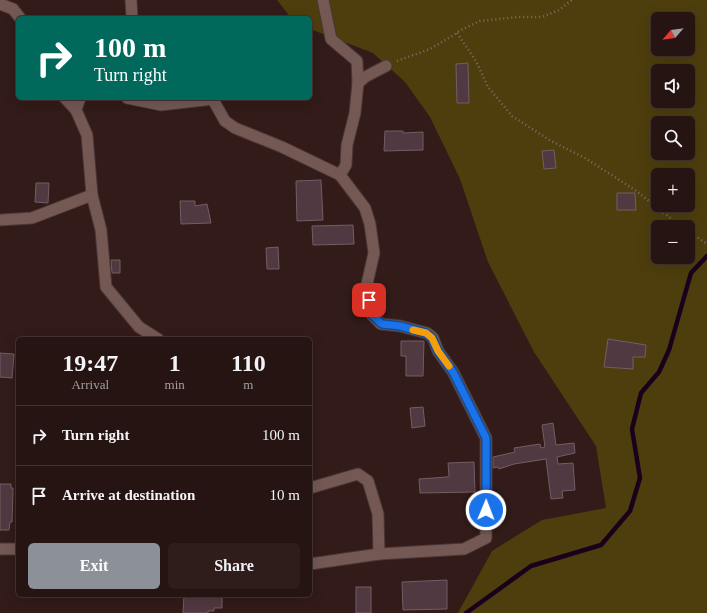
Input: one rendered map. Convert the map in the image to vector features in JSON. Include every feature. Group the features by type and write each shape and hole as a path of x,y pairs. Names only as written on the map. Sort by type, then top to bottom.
{"street":[{"path":"131,0 132,16"},
{"path":"323,0 331,39 357,61 358,83 355,113 347,145 346,165 340,175"},
{"path":"0,4 12,10 18,16"},
{"path":"358,83 365,77 386,66"},
{"path":"67,100 76,110 87,135 92,195 101,230 106,287 139,327 155,337"},
{"path":"76,110 79,100"},
{"path":"137,100 161,105 197,100"},
{"path":"213,100 225,121 235,128 282,147 340,175 366,208 370,224 374,253 367,284 372,315 382,324 400,326 426,333 432,338 438,351 453,372 486,438 486,538 464,549 379,554 312,564"},
{"path":"0,220 32,218 92,195"},
{"path":"312,487 358,474 368,481 378,514 379,554"},
{"path":"0,549 16,549"}],"path":[{"path":"386,66 430,49 459,31 480,21 517,17 542,17 559,10 572,0"},
{"path":"457,33 476,61 488,87 512,116 551,141 584,158 635,190 673,220"},
{"path":"695,236 707,244"}],"shaded area":[{"path":"277,0 707,0 707,613 458,613 492,551 542,520 606,508 596,446 534,352 488,262 460,179 430,117 405,82 373,53 312,30 312,16 289,16"}],"building":[{"path":"468,63 469,103 457,103 456,64"},
{"path":"385,131 403,131 403,133 423,132 423,150 384,151"},
{"path":"554,150 556,168 544,169 542,151"},
{"path":"321,180 323,220 297,221 296,181"},
{"path":"36,183 49,183 48,203 35,202"},
{"path":"617,193 635,193 636,210 617,210"},
{"path":"180,201 195,201 195,206 207,204 211,223 181,224"},
{"path":"353,225 354,244 313,245 312,226"},
{"path":"278,247 279,269 267,269 266,248"},
{"path":"111,260 120,260 120,273 112,273"},
{"path":"608,339 646,345 645,357 633,357 633,369 604,367"},
{"path":"401,341 424,341 423,376 406,376 406,356 401,356"},
{"path":"0,353 14,354 12,378 0,377"},
{"path":"423,407 425,426 412,428 410,408"},
{"path":"553,423 556,445 574,443 575,453 557,457 558,464 573,463 575,490 562,491 563,498 551,499 546,459 514,464 499,469 498,467 493,468 493,457 515,452 514,448 540,444 541,448 545,447 542,425"},
{"path":"474,462 475,492 420,493 419,479 449,476 448,463"},
{"path":"0,484 11,484 11,488 13,488 12,522 10,522 9,530 0,530"},
{"path":"447,580 447,609 403,610 402,582"},
{"path":"356,587 371,587 371,613 356,613"},
{"path":"184,597 222,597 222,608 214,608 214,611 208,611 208,613 183,613"}],"waterway":[{"path":"466,613 531,566 601,545 630,511 640,478 632,429 641,393 659,372 669,350 691,273 707,256"}],"slow traffic":[{"path":"413,330 426,333 432,338 438,351 449,366"}],"route":[{"path":"369,300 372,315 382,324 400,326 426,333 432,338 438,351 453,372 486,438 486,510"}]}
